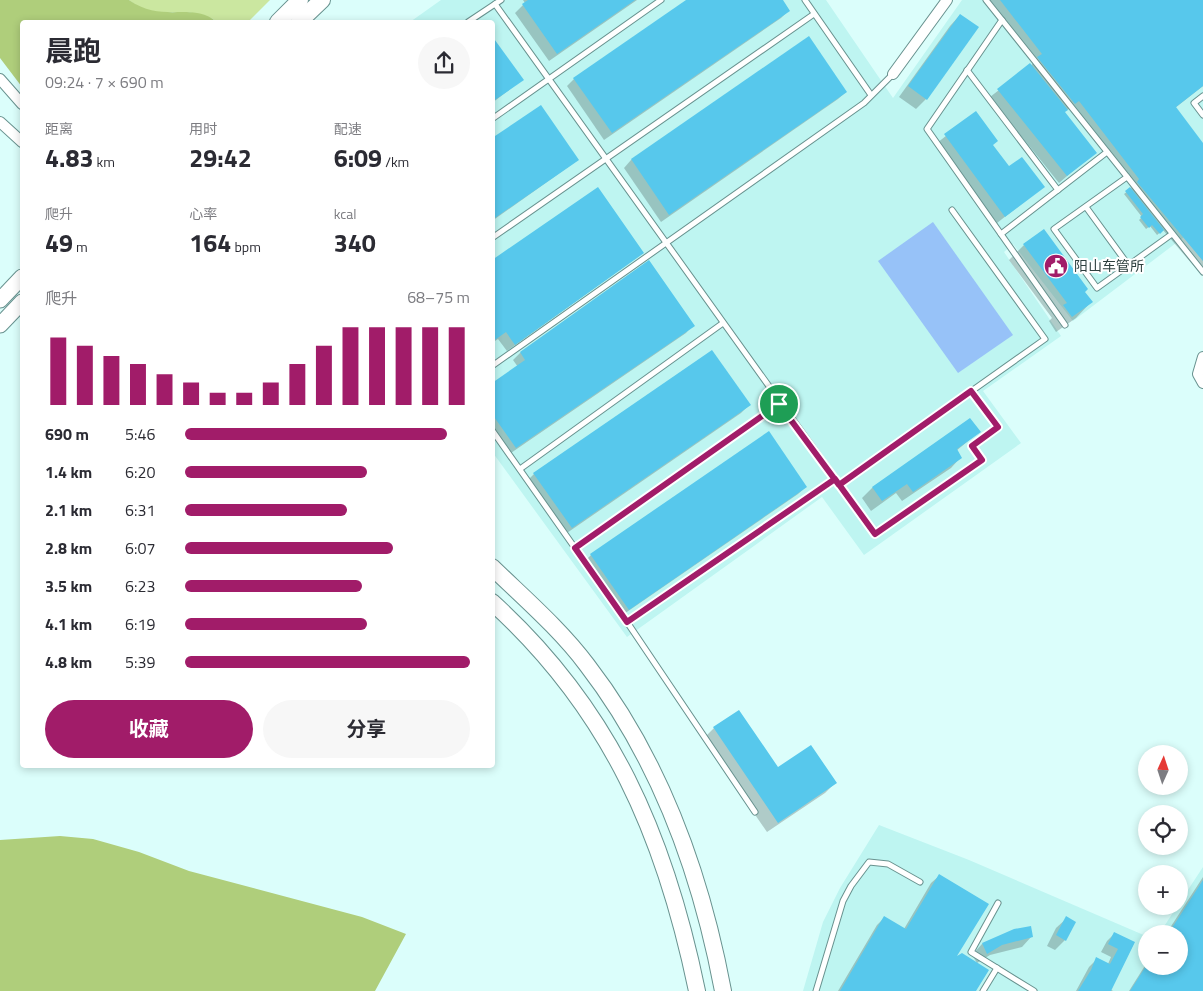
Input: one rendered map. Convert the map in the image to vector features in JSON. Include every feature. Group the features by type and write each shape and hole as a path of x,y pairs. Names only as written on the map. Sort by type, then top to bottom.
{"main road":[{"path":"280,20 300,0"},
{"path":"301,20 322,0"},
{"path":"0,300 20,279"},
{"path":"0,324 20,304"},
{"path":"495,570 558,631 587,666 631,730 667,797 694,872 714,941 724,991"},
{"path":"495,605 541,650 568,684 611,747 628,778 645,812 670,880 688,945 697,991"}],"street":[{"path":"892,74 947,0"},
{"path":"0,78 20,102"},
{"path":"0,122 20,140"},
{"path":"1203,357 1198,374 1203,383"}],"lane":[{"path":"471,20 501,0"},
{"path":"495,117 661,0"},
{"path":"805,0 871,95"},
{"path":"986,0 1203,272"},
{"path":"495,4 779,404 875,534 982,460 972,446 998,427 971,391"},
{"path":"495,236 604,158 814,14"},
{"path":"1002,20 927,130 1066,326"},
{"path":"967,70 1058,190"},
{"path":"495,364 871,95 892,74"},
{"path":"1203,96 1194,103 1203,115"},
{"path":"1001,234 1107,152"},
{"path":"1127,177 1054,230 1097,288 1172,234"},
{"path":"1086,207 1129,266"},
{"path":"839,485 1045,339 952,210"},
{"path":"520,469 723,323"},
{"path":"575,548 779,404"},
{"path":"495,434 627,622 755,812"},
{"path":"627,622 835,479"},
{"path":"816,991 843,901 851,886 869,862 888,864 920,882"},
{"path":"998,904 971,952 1034,991"},
{"path":"983,991 997,968"}],"shaded area":[{"path":"441,0 826,0 893,98 962,0 1203,0 1203,261 1184,237 1073,321 1013,244 1004,252 1061,336 983,391 1021,443 864,555 822,497 627,637 495,456 495,20 413,20"},
{"path":"879,825 969,860 1138,933 1138,975 1188,975 1188,925 1165,925 1171,915 1188,915 1188,890 1203,867 1203,991 803,991 823,922 840,888"}],"green space":[{"path":"0,0 129,0 153,11 197,13 214,20 20,20 20,84 0,58"},
{"path":"129,0 270,0 250,20 214,20 189,12 155,12 140,8"},
{"path":"60,836 93,839 139,852 189,871 362,917 406,934 375,991 0,991 0,840"}],"water":[{"path":"933,222 1013,335 958,373 878,261"}],"building":[{"path":"528,0 635,0 557,54 522,4"},
{"path":"686,0 783,0 790,11 612,133 573,78"},
{"path":"1000,0 1203,0 1203,86 1176,107 1203,143 1203,261 1137,182 1139,179 1079,101 1075,104 1037,57 1042,54"},
{"path":"960,14 979,27 927,100 908,86"},
{"path":"809,36 847,92 669,215 631,159"},
{"path":"495,40 524,80 495,100"},
{"path":"1030,63 1068,110 1065,112 1097,153 1067,176 997,89"},
{"path":"541,105 579,160 495,218 495,136"},
{"path":"976,111 998,141 993,145 1009,166 1022,157 1045,187 1005,217 944,134"},
{"path":"598,187 644,253 515,345 506,332 495,340 495,258"},
{"path":"1130,187 1164,230 1160,234 1152,225 1149,228 1140,217 1143,214 1125,191"},
{"name":"阳山车管所","path":"1044,229 1088,289 1085,292 1093,302 1072,317 1063,305 1067,303 1023,244"},
{"path":"649,260 695,326 516,448 495,418 495,381 525,360 520,352"},
{"path":"712,350 751,405 572,528 533,473"},
{"path":"970,418 981,432 957,449 962,458 913,492 907,484 882,501 872,487"},
{"path":"769,431 807,487 629,610 590,554"},
{"path":"739,710 778,767 811,745 837,783 778,823 713,727"},
{"path":"939,874 989,904 957,956 962,953 989,970 976,991 840,991 884,916 906,929"},
{"path":"1203,880 1203,991 1130,991 1140,975 1188,975 1188,925 1174,925 1180,915 1188,915 1188,903"},
{"path":"1066,916 1076,922 1066,941 1056,935"},
{"path":"1031,926 1033,937 1002,945 987,954 982,943 1014,929"},
{"path":"1114,932 1135,942 1111,991 1078,991 1091,970 1096,957 1110,964 1118,949 1108,944"}],"place":[{"name":"阳山车管所","path":"1056,266"}],"route":[{"path":"779,404 575,548 627,622 835,479 875,534 982,460 972,446 998,427 971,391 839,485 779,404"}]}
